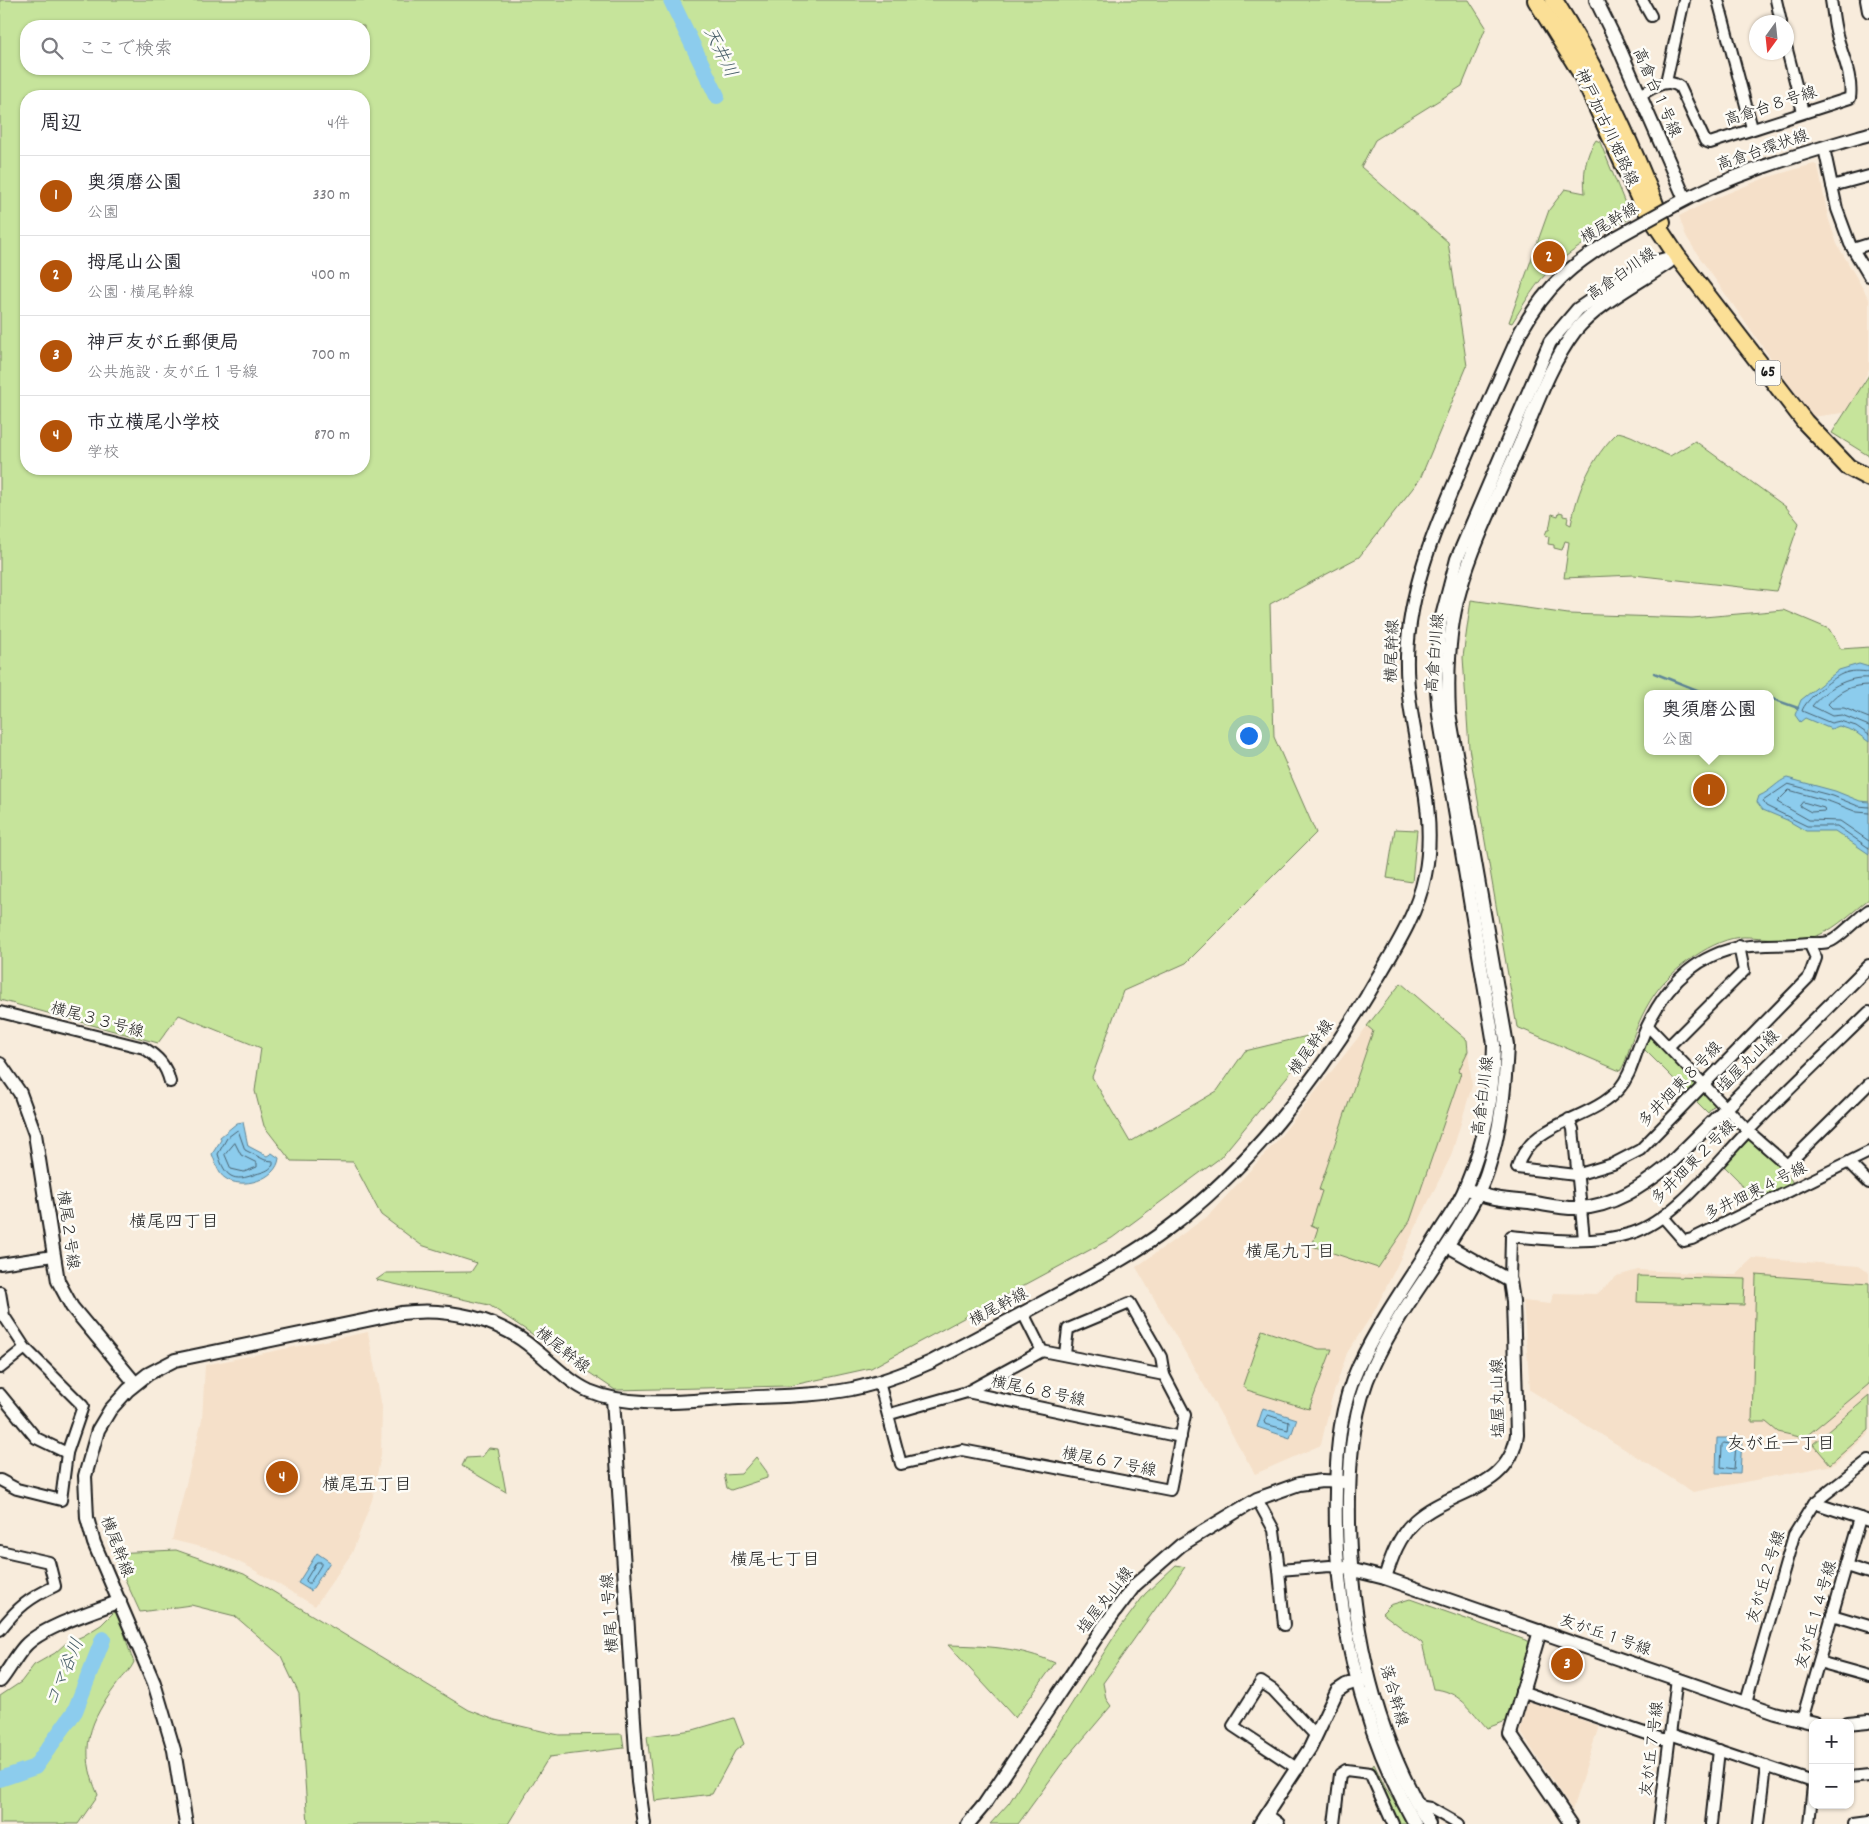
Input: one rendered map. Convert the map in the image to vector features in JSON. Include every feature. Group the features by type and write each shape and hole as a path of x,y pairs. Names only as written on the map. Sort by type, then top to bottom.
{"main road":[{"name":"神戸加古川姫路線","path":"1536,0 1581,73 1641,202 1678,256 1805,422 1848,467 1869,478"},
{"name":"神戸加古川姫路線","path":"1554,0 1579,40 1607,93 1631,143 1678,256"}],"street":[{"name":"高倉台１号線","path":"1596,0 1685,199"},
{"path":"1642,0 1651,16"},
{"path":"1640,95 1666,82 1684,0"},
{"path":"1718,0 1752,128"},
{"path":"1776,0 1779,15"},
{"name":"高倉台８号線","path":"1666,82 1674,82 1680,87 1704,141 1710,143 1850,98 1851,90 1848,73 1836,33 1831,0"},
{"path":"1867,0 1869,10"},
{"path":"1790,60 1803,112"},
{"name":"高倉台環状線","path":"1671,207 1737,176 1869,134"},
{"path":"1824,148 1837,209 1853,249 1869,276"},
{"path":"1832,186 1869,176"},
{"name":"横尾幹線","path":"186,1824 174,1750 154,1683 94,1543 86,1510 85,1476 98,1430 110,1410 135,1384 168,1362 192,1355 400,1313 428,1311 460,1315 499,1327 534,1348 580,1386 613,1399 655,1401 799,1395 838,1391 879,1382 931,1362 1128,1255 1165,1231 1203,1201 1270,1132 1338,1042 1400,940 1420,894 1430,842 1427,810 1407,682 1412,608 1423,562 1475,434 1520,331 1535,306 1556,280 1584,258 1671,207"},
{"path":"1853,249 1869,244"},
{"name":"高倉白川線","path":"1472,1191 1489,1118 1493,1084 1494,1044 1439,715 1436,678 1440,624 1458,559 1550,342 1578,309 1643,265 1678,256"},
{"path":"1584,1239 1579,1208 1573,1128 1569,1119 1607,1099 1619,1089 1629,1073 1648,1026 1666,994 1684,975 1713,955 1739,946 1764,944 1789,946 1832,941 1869,910"},
{"name":"多井畑東８号線","path":"1569,1119 1534,1140 1520,1158 1517,1168 1576,1175 1613,1164 1640,1150 1809,977 1816,958 1810,943"},
{"path":"1669,1046 1744,970 1739,946"},
{"name":"塩屋丸山線","path":"1472,1191 1509,1200 1579,1208 1613,1200 1650,1181 1867,972"},
{"name":"横尾３３号線","path":"0,1012 144,1048 157,1056 167,1070 170,1082"},
{"name":"多井畑東２号線","path":"1510,1281 1511,1236 1559,1241 1633,1233 1663,1217 1722,1161 1748,1130 1869,1012"},
{"path":"1648,1026 1748,1130 1787,1165 1869,1084"},
{"name":"横尾２号線","path":"0,1064 20,1093 35,1134 53,1256 58,1281 64,1296 135,1384"},
{"name":"多井畑東４号線","path":"1663,1217 1684,1241 1692,1239 1869,1152"},
{"path":"1849,1163 1869,1183"},
{"path":"1338,1568 1336,1481 1339,1431 1354,1377 1373,1340 1436,1239 1472,1191"},
{"path":"1351,1568 1350,1482 1353,1434 1372,1367 1405,1309 1448,1246 1472,1191"},
{"path":"1448,1246 1510,1281"},
{"path":"0,1264 53,1256"},
{"name":"塩屋丸山線","path":"1385,1578 1400,1541 1415,1521 1494,1476 1505,1468 1515,1449 1516,1416 1510,1281"},
{"path":"0,1292 4,1316 25,1348 83,1406 67,1453 61,1500 16,1489 0,1480"},
{"name":"横尾６７号線","path":"879,1382 890,1414 902,1464 962,1450 1170,1490 1186,1416 1164,1375 1161,1357 1130,1303 1068,1329 1065,1354"},
{"path":"1023,1313 1042,1351"},
{"path":"0,1368 25,1348"},
{"path":"967,1392 1042,1351 1164,1375"},
{"name":"横尾６８号線","path":"890,1414 967,1392 1181,1437"},
{"path":"0,1394 36,1438 67,1453"},
{"name":"横尾１号線","path":"613,1399 638,1782 644,1824"},
{"name":"友が丘２号線","path":"1746,1702 1794,1535 1814,1503 1869,1460"},
{"name":"塩屋丸山線","path":"968,1824 984,1806 1104,1626 1135,1585 1180,1545 1257,1498 1300,1484 1336,1481 1350,1482"},
{"path":"1257,1498 1274,1530 1284,1625"},
{"path":"1814,1503 1865,1519"},
{"name":"友が丘１４号線","path":"1802,1720 1846,1566 1865,1519"},
{"path":"0,1550 49,1562 55,1586 32,1596 18,1607 0,1630"},
{"path":"1279,1570 1330,1566 1351,1568 1385,1578"},
{"path":"1846,1566 1869,1573"},
{"name":"落合幹線","path":"1338,1568 1344,1618 1364,1679 1392,1751 1418,1806 1429,1824"},
{"name":"落合幹線","path":"1351,1568 1364,1679 1375,1739 1388,1773 1415,1824"},
{"name":"友が丘１号線","path":"1385,1578 1746,1702 1809,1722"},
{"path":"0,1681 26,1645 36,1638 120,1601"},
{"path":"1832,1615 1869,1626"},
{"path":"1540,1631 1510,1734 1571,1824"},
{"path":"1819,1662 1869,1676"},
{"name":"友が丘７号線","path":"1660,1824 1677,1678"},
{"path":"1278,1824 1263,1820 1298,1769 1337,1691 1346,1685 1364,1679"},
{"path":"1298,1769 1232,1726 1261,1682 1273,1690 1316,1736"},
{"path":"1521,1691 1662,1739 1670,1737 1719,1750 1809,1782"},
{"path":"1854,1722 1869,1721"},
{"path":"1711,1824 1719,1750"},
{"path":"1759,1824 1766,1766"},
{"path":"1334,1824 1340,1774 1346,1770 1370,1773 1394,1824"},
{"path":"1854,1778 1869,1776"},
{"path":"1418,1806 1430,1808 1458,1824"},
{"path":"1809,1824 1810,1809"},
{"path":"1854,1824 1869,1822"}],"shaded area":[{"path":"1814,164 1818,166 1828,217 1837,244 1869,299 1869,369 1850,412 1812,417 1698,255 1686,236 1679,216 1716,198 1765,178"},
{"path":"1401,983 1467,1040 1472,1086 1451,1156 1375,1310 1347,1353 1331,1401 1321,1445 1255,1474 1136,1267 1208,1216 1276,1142"},
{"path":"1753,1258 1859,1266 1869,1273 1869,1434 1833,1465 1693,1492 1530,1390 1523,1301 1550,1304 1554,1293 1597,1294 1617,1276 1638,1270 1735,1275"},
{"path":"368,1332 382,1407 381,1455 372,1500 352,1553 315,1606 249,1567 213,1550 172,1540 202,1420 205,1365"},
{"path":"1528,1701 1599,1726 1572,1810 1520,1731"}],"green space":[{"path":"0,0 1469,0 1486,27 1462,86 1375,140 1361,167 1448,242 1467,366 1420,479 1359,557 1270,604 1274,737 1316,833 1186,963 1123,991 1092,1077 1130,1142 1217,1091 1245,1051 1324,1032 1220,1158 1112,1238 871,1368 789,1386 615,1390 489,1305 376,1280 386,1273 471,1272 477,1263 421,1245 381,1215 353,1162 291,1161 264,1126 255,1091 261,1048 179,1015 158,1043 0,1000"},
{"path":"1596,140 1600,142 1631,218 1590,240 1562,259 1541,279 1512,323 1509,322 1549,210 1565,189 1585,193 1586,165 1589,152"},
{"path":"1869,375 1869,456 1832,433"},
{"path":"1618,432 1632,436 1670,456 1695,441 1786,507 1799,523 1776,591 1634,575 1564,578 1569,542 1565,541 1562,550 1548,544 1549,537 1545,535 1547,530 1549,530 1552,514 1558,516 1559,512 1563,513 1563,516 1568,517 1567,523 1571,525 1577,499 1593,463"},
{"path":"1471,600 1568,614 1692,618 1784,610 1829,629 1841,649 1869,647 1869,899 1839,923 1819,935 1792,940 1733,938 1708,948 1683,964 1663,983 1652,997 1620,1071 1517,1027 1469,748 1463,657"},
{"path":"1395,829 1417,830 1412,882 1387,878"},
{"path":"1401,983 1467,1040 1468,1051 1458,1072 1461,1073 1410,1221 1378,1268 1312,1246 1318,1228 1311,1225 1322,1191 1319,1190 1373,1031 1367,1026"},
{"path":"1652,1036 1717,1102 1708,1113 1642,1047 1646,1037"},
{"path":"1749,1139 1782,1166 1793,1183 1758,1202 1756,1198 1751,1200 1738,1180 1723,1165"},
{"path":"1756,1275 1869,1283 1869,1384 1804,1438 1778,1432 1766,1422 1752,1422"},
{"path":"1638,1276 1745,1279 1744,1305 1637,1302"},
{"path":"1262,1330 1319,1349 1332,1349 1309,1409 1247,1390 1243,1385"},
{"path":"1869,1396 1869,1430 1830,1464 1813,1444"},
{"path":"489,1448 498,1449 506,1492 462,1466 466,1458 482,1457"},
{"path":"756,1457 767,1472 767,1478 731,1490 727,1488 724,1475 741,1474"},
{"path":"176,1550 244,1574 469,1710 495,1720 559,1735 622,1734 624,1748 549,1757 508,1824 308,1824 299,1694 281,1656 235,1616 191,1605 140,1612 113,1553"},
{"path":"1176,1565 1185,1567 1103,1683 1106,1699 1111,1706 1061,1765 1018,1824 990,1824 1009,1803 1117,1632 1145,1594"},
{"path":"1410,1599 1531,1642 1509,1720 1487,1728 1457,1697 1442,1690 1433,1689 1422,1643 1382,1613 1390,1605"},
{"path":"117,1609 134,1662 100,1710 90,1736 88,1749 89,1763 98,1795 78,1824 0,1824 0,1696 21,1682 34,1665 55,1653 65,1644 101,1625"},
{"path":"948,1645 989,1647 1016,1651 1055,1663 1015,1718"},
{"path":"734,1718 744,1744 735,1751 712,1794 655,1801 647,1736 693,1730"},
{"path":"1374,1764 1385,1787 1408,1824 1399,1824 1372,1767"}],"water":[{"path":"1859,664 1869,667 1869,742 1854,731 1839,726 1831,729 1805,718 1800,722 1795,715 1801,700 1839,670"},
{"path":"1787,778 1835,791 1860,801 1869,802 1869,854 1835,831 1806,831 1787,820 1763,810 1757,802 1759,796"},
{"path":"243,1122 248,1146 267,1156 272,1153 279,1158 277,1166 272,1172 257,1181 249,1183 240,1183 225,1178 212,1154 221,1140 220,1137 237,1123"},
{"path":"1263,1408 1297,1419 1290,1438 1257,1427"},
{"path":"1717,1438 1742,1438 1740,1474 1716,1473"},
{"path":"317,1553 330,1562 311,1591 298,1583"}],"waterway":[{"name":"天井川","path":"671,0 717,96"},
{"path":"1654,673 1697,690"},
{"path":"1774,699 1798,708"},
{"name":"コマ谷川","path":"0,1779 35,1767 75,1711 103,1639"}],"place":[{"name":"拇尾山公園","path":"1549,257"},
{"name":"奥須磨公園","path":"1709,790"},
{"name":"市立横尾小学校","path":"282,1477"},
{"name":"神戸友が丘郵便局","path":"1567,1664"}],"district":[{"name":"横尾四丁目","path":"174,1223"},
{"name":"横尾九丁目","path":"1290,1253"},
{"name":"友が丘一丁目","path":"1781,1445"},
{"name":"横尾五丁目","path":"367,1486"},
{"name":"横尾七丁目","path":"775,1561"}]}
